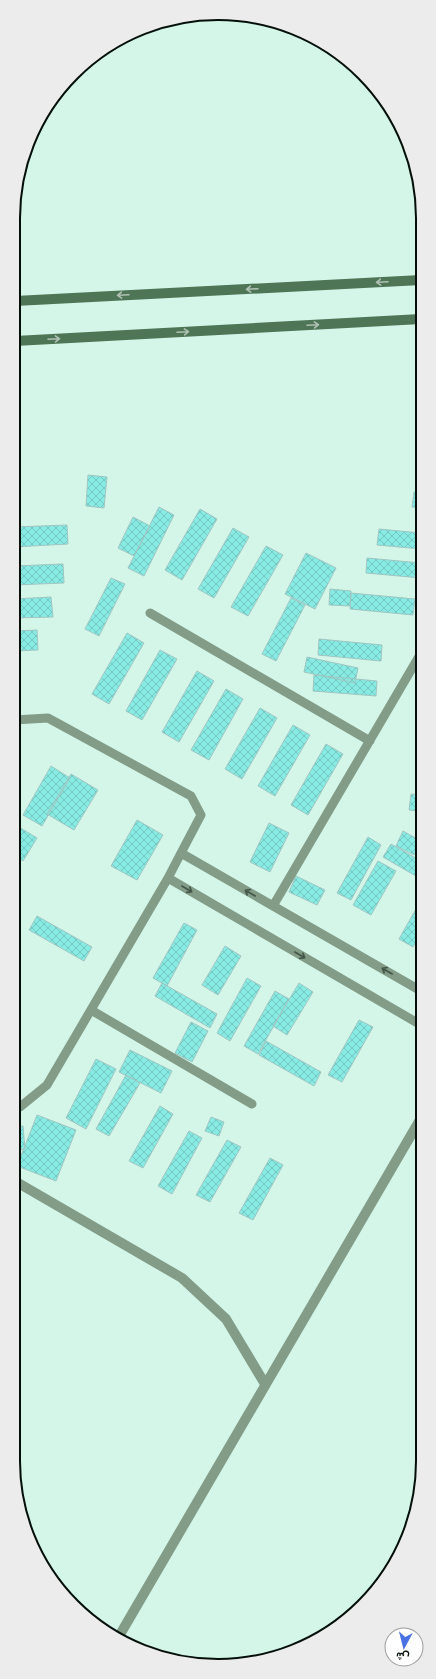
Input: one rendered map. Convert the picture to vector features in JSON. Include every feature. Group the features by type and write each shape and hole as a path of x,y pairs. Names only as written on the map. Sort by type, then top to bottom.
{"main road":[{"path":"20,301 416,280"},
{"path":"20,340 416,319"}],"street":[{"path":"121,1633 416,1127"},
{"path":"20,1184 182,1278 226,1319 265,1384"}],"lane":[{"path":"150,613 370,741"},
{"path":"273,906 416,662"},
{"path":"20,720 48,718 191,796 201,815 168,878 47,1085 20,1106"},
{"path":"181,853 416,988"},
{"path":"168,878 416,1022"},
{"path":"91,1010 252,1104"}],"building":[{"path":"88,475 107,477 104,508 86,506"},
{"path":"414,492 416,492 416,507 412,507"},
{"path":"159,507 174,515 144,576 128,568"},
{"path":"200,509 217,519 182,580 165,570"},
{"path":"133,517 150,526 134,556 118,548"},
{"path":"67,525 68,544 20,547 20,527"},
{"path":"233,528 249,537 214,598 198,589"},
{"path":"379,529 416,533 416,549 377,545"},
{"path":"266,546 283,555 248,616 231,607"},
{"path":"306,553 336,568 315,609 285,594"},
{"path":"367,558 416,563 416,578 366,573"},
{"path":"63,564 64,583 20,585 20,566"},
{"path":"111,578 125,584 99,636 85,629"},
{"path":"330,589 351,591 350,606 329,605"},
{"path":"351,593 415,599 413,615 350,609"},
{"path":"51,597 53,617 20,618 20,599"},
{"path":"291,598 305,605 276,661 262,654"},
{"path":"37,630 38,650 20,651 20,631"},
{"path":"127,633 144,643 109,704 92,694"},
{"path":"319,639 382,645 381,661 318,655"},
{"path":"160,650 177,659 142,720 126,711"},
{"path":"307,657 358,668 355,683 304,672"},
{"path":"197,671 214,681 179,742 162,732"},
{"path":"314,675 377,681 376,696 313,691"},
{"path":"226,689 243,699 209,760 191,750"},
{"path":"260,708 277,718 242,779 225,769"},
{"path":"293,725 310,735 275,796 258,786"},
{"path":"326,744 343,754 308,815 291,805"},
{"path":"51,766 70,778 42,826 23,815"},
{"path":"71,774 98,790 74,830 47,814"},
{"path":"411,794 416,794 416,811 409,810"},
{"path":"137,820 163,835 137,880 111,866"},
{"path":"269,823 289,833 270,872 250,862"},
{"path":"20,828 37,838 23,861 20,859"},
{"path":"403,831 416,838 416,851 414,855 396,846"},
{"path":"368,837 381,845 351,900 337,893"},
{"path":"391,844 416,858 416,876 383,857"},
{"path":"378,861 396,871 371,915 353,905"},
{"path":"296,876 325,890 317,905 289,892"},
{"path":"416,909 416,942 413,947 399,939"},
{"path":"37,916 92,947 84,961 29,930"},
{"path":"184,923 197,930 167,986 153,978"},
{"path":"225,946 241,956 218,995 202,985"},
{"path":"247,978 261,986 230,1041 217,1033"},
{"path":"162,983 217,1014 210,1028 155,996"},
{"path":"299,983 313,992 287,1035 273,1026"},
{"path":"275,991 289,999 258,1054 244,1046"},
{"path":"359,1020 373,1027 342,1082 328,1075"},
{"path":"191,1022 208,1031 192,1062 175,1053"},
{"path":"266,1041 321,1072 314,1086 259,1055"},
{"path":"130,1050 172,1071 161,1093 119,1072"},
{"path":"96,1059 116,1069 86,1129 66,1118"},
{"path":"126,1075 140,1083 109,1136 96,1129"},
{"path":"160,1106 173,1114 143,1168 129,1161"},
{"path":"37,1115 76,1130 56,1181 20,1167 20,1158"},
{"path":"211,1117 224,1122 219,1136 205,1131"},
{"path":"20,1126 23,1126 25,1149 20,1149"},
{"path":"189,1131 202,1138 172,1194 158,1186"},
{"path":"227,1140 241,1147 210,1202 196,1195"},
{"path":"270,1158 283,1165 253,1220 239,1213"}]}
